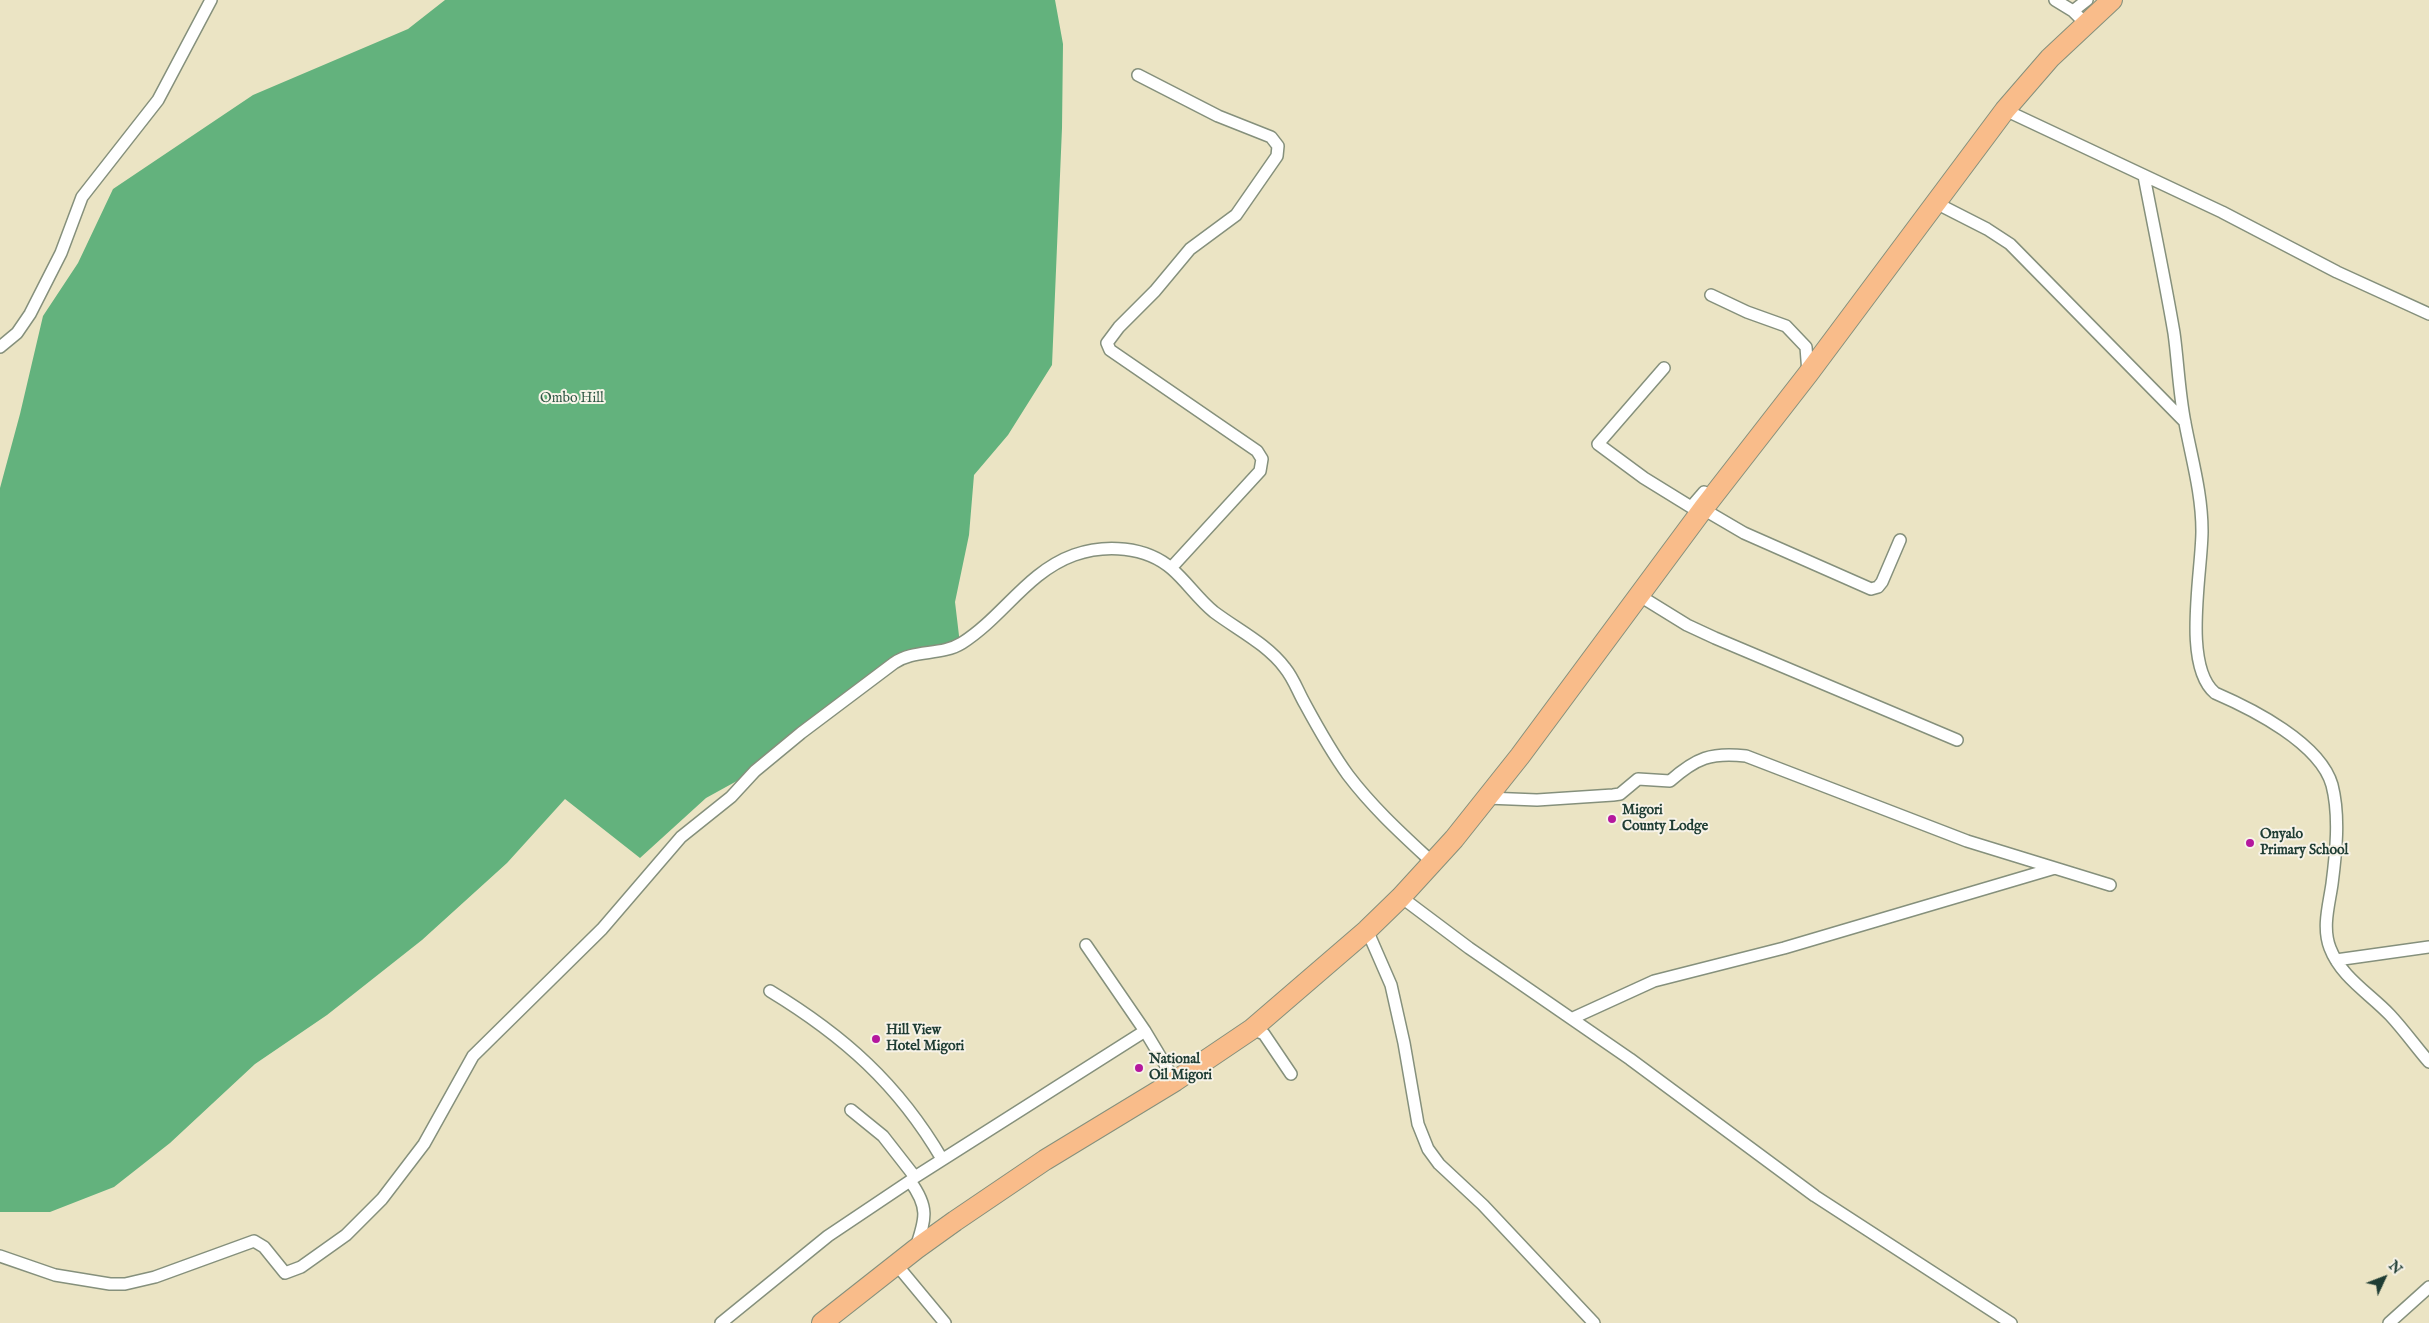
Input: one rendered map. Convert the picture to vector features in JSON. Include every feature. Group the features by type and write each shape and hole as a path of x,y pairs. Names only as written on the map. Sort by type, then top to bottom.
{"highway":[{"path":"822,1323 916,1249 1045,1160 1175,1081 1252,1029 1367,930 1401,897 1487,798 1640,596 1703,508 1808,374 2005,110 2079,17 2112,0"}],"street":[{"path":"0,347 17,333 30,314 61,253 82,197 158,100 211,0"},
{"path":"2060,1 2079,17 2087,0"},
{"path":"1138,75 1218,116 1270,136 1277,143 1278,150 1270,167 1236,215 1190,250 1155,291 1118,327 1107,342 1110,350 1257,451 1262,459 1260,471 1171,568"},
{"path":"2005,110 2250,226 2337,272 2429,314"},
{"path":"2144,176 2174,334 2185,422 2197,474 2202,517 2197,610 2201,672 2208,687 2215,693 2256,713 2287,732 2318,762 2332,784 2336,819 2326,927 2330,948 2348,977 2390,1015 2429,1062"},
{"path":"1936,202 1987,229 2010,244 2185,422"},
{"path":"1664,368 1598,444 1644,478 1691,507 1808,374 1806,347 1786,326 1747,312 1711,295"},
{"path":"1703,508 1744,533 1871,589 1878,587 1882,582 1900,540"},
{"path":"0,1256 54,1275 110,1284 126,1284 155,1277 254,1240 264,1246 281,1270 285,1273 295,1271 346,1235 382,1199 431,1133 474,1056 602,929 681,837 731,797 755,771 801,733 901,658 952,648 973,636 1036,577 1058,561 1091,550 1111,548 1146,555 1171,568 1211,610 1279,659 1348,775 1387,820 1432,862"},
{"path":"1640,596 1687,625 1715,638 1957,740"},
{"path":"1487,798 1537,800 1620,794 1638,779 1670,781 1688,765 1706,756 1720,754 1746,756 1967,841 2110,885"},
{"path":"1573,1018 1654,981 1784,948 2055,868"},
{"path":"1401,897 1470,948 1573,1018 1815,1196 2011,1323"},
{"path":"1367,930 1391,985 1397,1007 1418,1124 1428,1149 1439,1164 1483,1206 1594,1323"},
{"path":"1086,944 1145,1031 1175,1081"},
{"path":"2336,960 2429,947"},
{"path":"770,991 831,1031 872,1067 911,1110 942,1160"},
{"path":"1252,1029 1264,1034 1291,1074"},
{"path":"721,1323 828,1236 912,1179 1145,1031"},
{"path":"851,1110 883,1136 912,1179 925,1213 924,1225 916,1249"},
{"path":"896,1264 944,1323"},
{"path":"2389,1323 2429,1287"}],"green space":[{"name":"Ombo Hill","path":"445,0 1055,0 1063,44 1062,128 1052,365 1008,435 974,475 969,535 955,602 960,644 916,654 836,706 755,771 706,798 640,858 565,799 507,863 422,940 327,1015 255,1064 170,1143 114,1187 50,1212 0,1212 0,488 43,316 78,263 113,189 253,95 408,29"}],"place":[{"name":"Migori County Lodge","path":"1612,819"},
{"name":"Onyalo Primary School","path":"2250,843"},
{"name":"Hill View Hotel Migori","path":"876,1039"},
{"name":"National Oil Migori","path":"1139,1068"}]}
